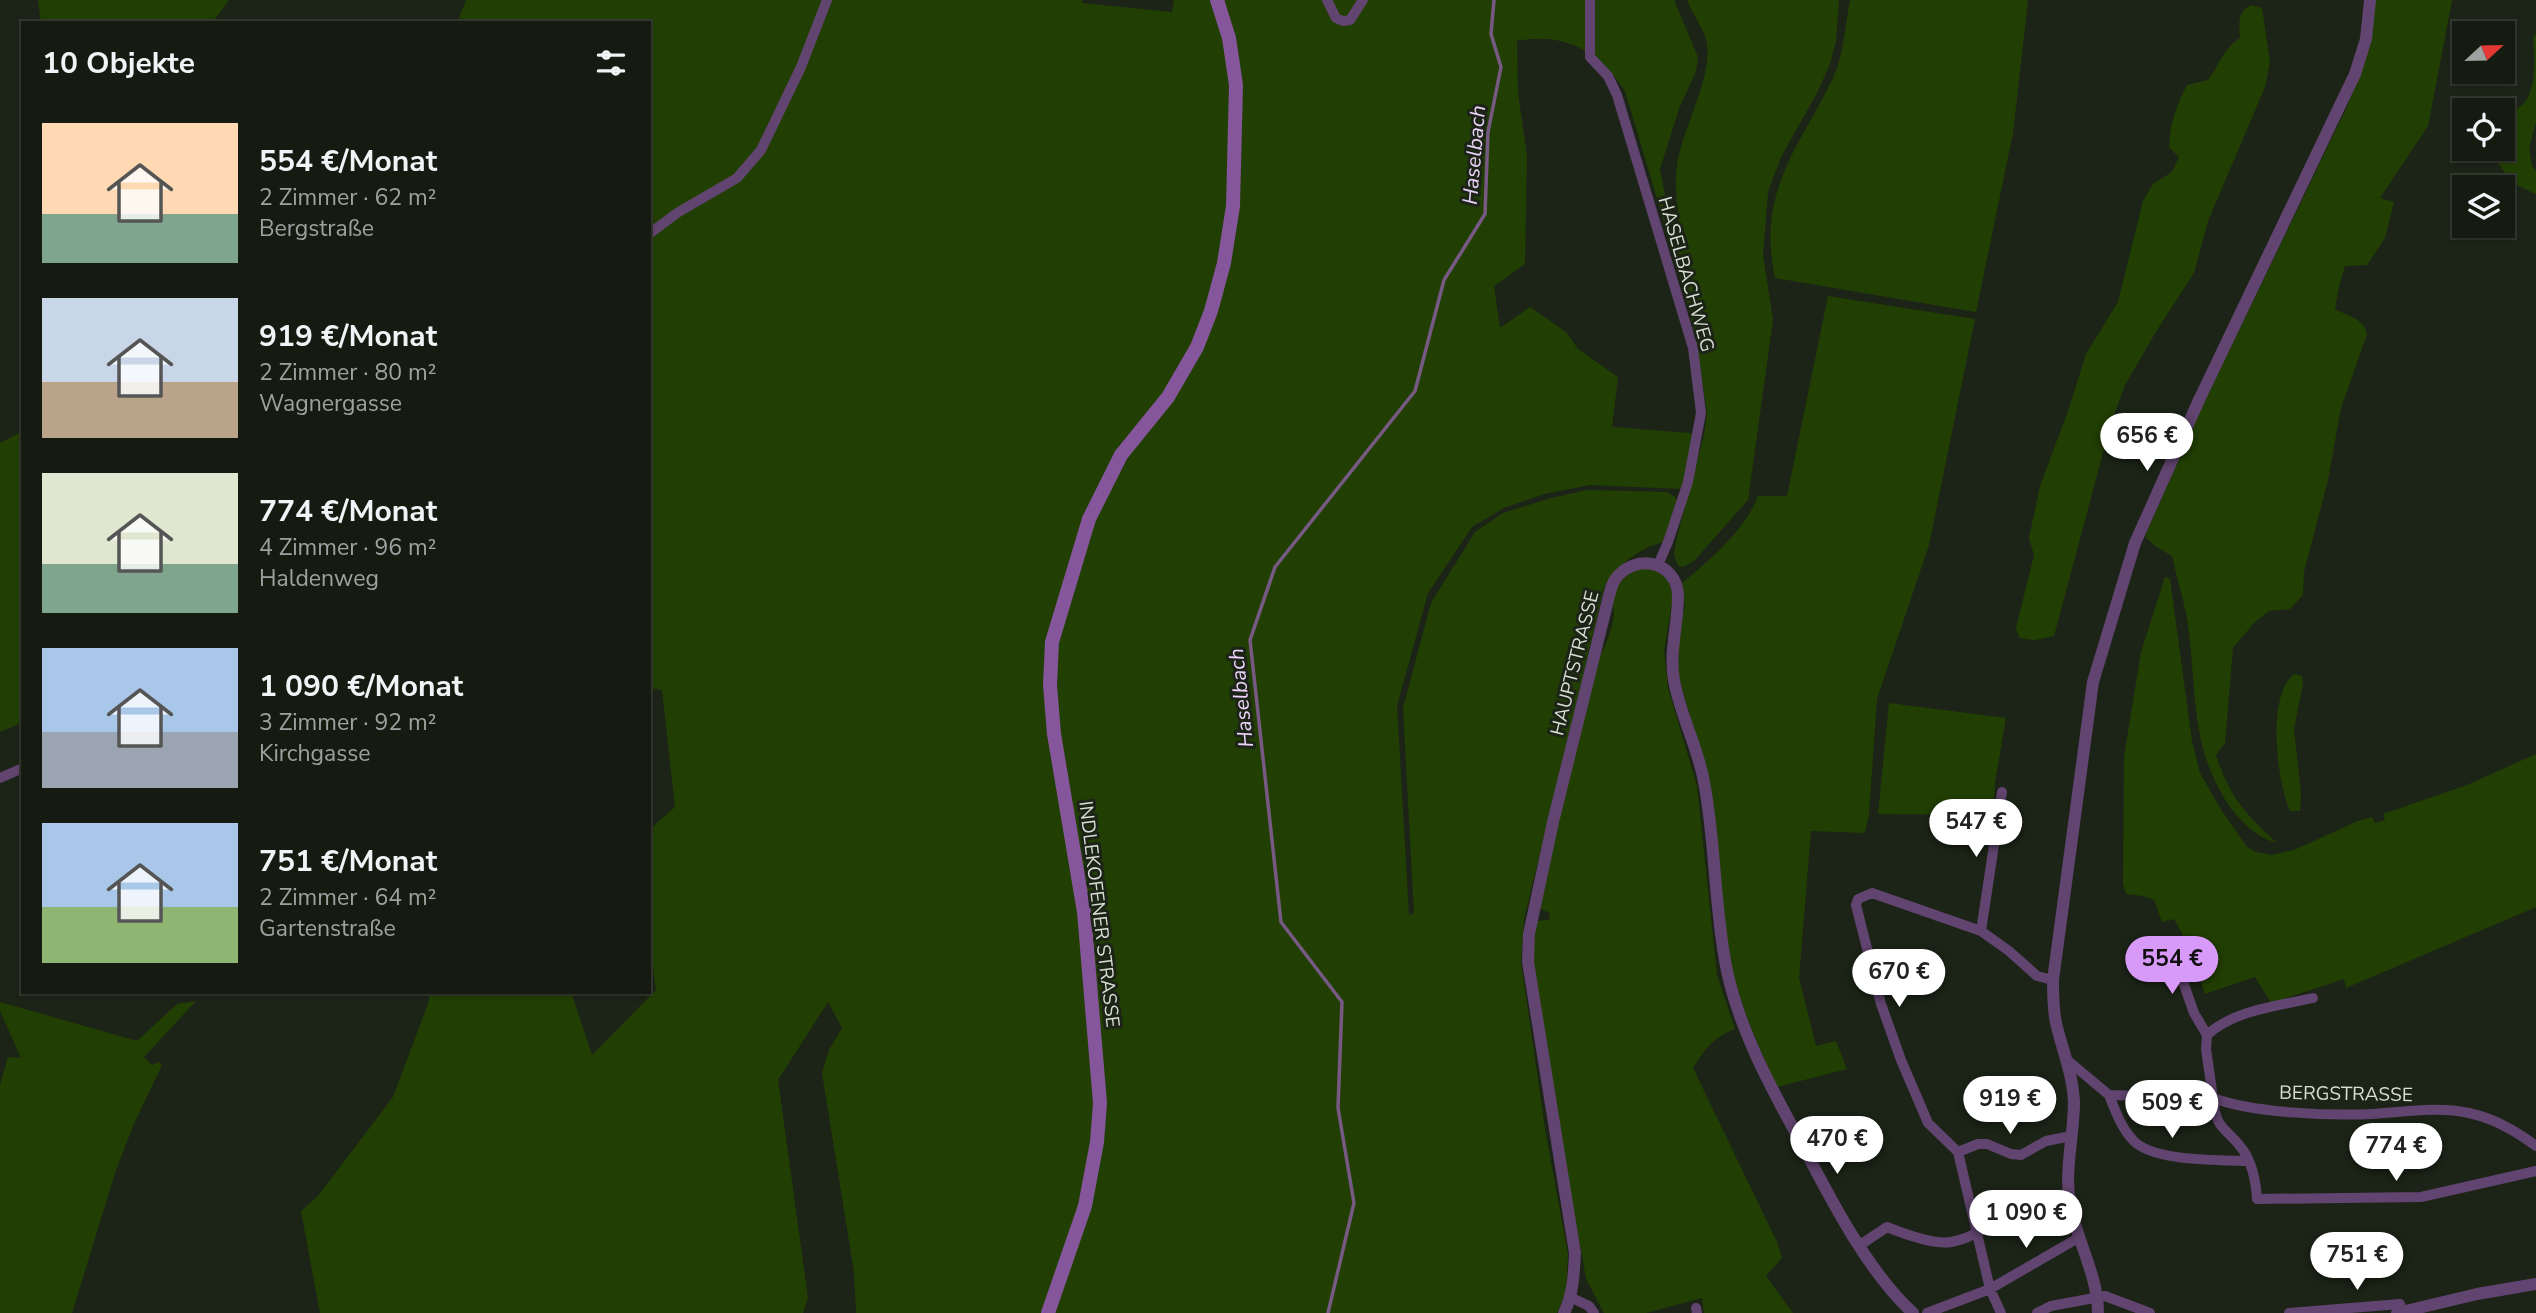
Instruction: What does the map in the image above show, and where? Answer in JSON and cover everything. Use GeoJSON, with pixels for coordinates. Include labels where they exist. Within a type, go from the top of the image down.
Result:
{"type":"FeatureCollection","features":[{"type":"Feature","properties":{"kind":"main road","name":"INDLEKOFENER STRASSE"},"geometry":{"type":"LineString","coordinates":[[1048,1313],[1085,1206],[1097,1142],[1100,1103],[1084,912],[1054,734],[1050,685],[1052,642],[1089,519],[1121,455],[1167,397],[1197,347],[1211,311],[1224,263],[1233,206],[1236,85],[1229,38],[1217,0]]}},
{"type":"Feature","properties":{"kind":"street"},"geometry":{"type":"LineString","coordinates":[[651,232],[677,213],[737,178],[761,150],[787,99],[827,0]]}},
{"type":"Feature","properties":{"kind":"street"},"geometry":{"type":"LineString","coordinates":[[1327,0],[1336,18],[1343,21],[1350,20],[1363,0]]}},
{"type":"Feature","properties":{"kind":"street","name":"HASELBACHWEG"},"geometry":{"type":"LineString","coordinates":[[1590,0],[1590,57],[1608,76],[1617,95],[1693,348],[1701,413],[1688,482],[1658,565]]}},
{"type":"Feature","properties":{"kind":"street"},"geometry":{"type":"LineString","coordinates":[[2098,1313],[2098,1296],[2078,1238],[2070,1201],[2074,1102],[2056,1023],[2053,980],[2093,682],[2135,543],[2199,400],[2355,74],[2366,39],[2370,0]]}},
{"type":"Feature","properties":{"kind":"street","name":"HAUPTSTRASSE"},"geometry":{"type":"LineString","coordinates":[[1564,1313],[1574,1273],[1574,1253],[1528,962],[1529,934],[1553,822],[1614,581],[1626,570],[1646,563],[1658,565]]}},
{"type":"Feature","properties":{"kind":"street"},"geometry":{"type":"LineString","coordinates":[[1658,565],[1669,572],[1677,583],[1678,612],[1672,658],[1674,681],[1704,781],[1725,958],[1736,1004],[1752,1048],[1838,1213],[1885,1282],[1913,1313]]}},
{"type":"Feature","properties":{"kind":"street"},"geometry":{"type":"LineString","coordinates":[[0,778],[21,769]]}},
{"type":"Feature","properties":{"kind":"street"},"geometry":{"type":"LineString","coordinates":[[1981,931],[2002,792]]}},
{"type":"Feature","properties":{"kind":"street"},"geometry":{"type":"LineString","coordinates":[[2001,1313],[1990,1289],[1958,1152],[1928,1124],[1881,1004],[1856,905],[1858,900],[1872,893],[1981,931],[2037,976],[2053,980]]}},
{"type":"Feature","properties":{"kind":"street"},"geometry":{"type":"LineString","coordinates":[[2169,942],[2194,1013],[2207,1035],[2206,1049],[2215,1119],[2244,1151],[2257,1199],[2421,1197],[2536,1171]]}},
{"type":"Feature","properties":{"kind":"street"},"geometry":{"type":"LineString","coordinates":[[2207,1035],[2217,1025],[2237,1016],[2313,998]]}},
{"type":"Feature","properties":{"kind":"street"},"geometry":{"type":"LineString","coordinates":[[2066,1059],[2109,1095],[2131,1139],[2138,1146],[2191,1160],[2248,1161]]}},
{"type":"Feature","properties":{"kind":"street","name":"BERGSTRASSE"},"geometry":{"type":"LineString","coordinates":[[2109,1095],[2213,1098],[2233,1106],[2286,1111],[2365,1114],[2446,1110],[2468,1113],[2497,1123],[2536,1146]]}},
{"type":"Feature","properties":{"kind":"street"},"geometry":{"type":"LineString","coordinates":[[1958,1152],[1979,1144],[1987,1144],[2011,1154],[2021,1155],[2046,1141],[2071,1136]]}},
{"type":"Feature","properties":{"kind":"street"},"geometry":{"type":"LineString","coordinates":[[1860,1245],[1887,1227],[1933,1241],[1950,1242],[1978,1233],[2016,1210],[2043,1202],[2070,1201]]}},
{"type":"Feature","properties":{"kind":"street"},"geometry":{"type":"LineString","coordinates":[[1927,1313],[1990,1289],[2078,1238]]}},
{"type":"Feature","properties":{"kind":"street"},"geometry":{"type":"LineString","coordinates":[[2289,1313],[2400,1304],[2399,1312],[2536,1284]]}},
{"type":"Feature","properties":{"kind":"street"},"geometry":{"type":"LineString","coordinates":[[2037,1313],[2051,1306],[2098,1296],[2105,1296],[2150,1313]]}},
{"type":"Feature","properties":{"kind":"street"},"geometry":{"type":"LineString","coordinates":[[1570,1297],[1589,1306],[1594,1313]]}},
{"type":"Feature","properties":{"kind":"green space"},"geometry":{"type":"Polygon","coordinates":[[[38,0],[229,0],[213,21],[41,21],[38,0]]]}},
{"type":"Feature","properties":{"kind":"green space"},"geometry":{"type":"Polygon","coordinates":[[[466,0],[1082,0],[1082,3],[1172,12],[1174,0],[1674,0],[1698,57],[1696,71],[1679,109],[1660,169],[1672,233],[1680,230],[1676,190],[1680,150],[1702,84],[1708,53],[1706,39],[1687,0],[1839,0],[1836,41],[1830,64],[1781,157],[1768,192],[1763,255],[1773,320],[1748,500],[1694,561],[1683,567],[1678,566],[1674,555],[1676,541],[1707,414],[1697,345],[1681,279],[1625,91],[1604,65],[1579,48],[1550,39],[1517,41],[1518,93],[1527,156],[1525,264],[1494,286],[1500,328],[1530,307],[1566,332],[1578,349],[1618,377],[1612,427],[1690,433],[1694,438],[1682,489],[1590,485],[1544,494],[1504,508],[1472,527],[1428,593],[1397,706],[1409,915],[1414,913],[1403,708],[1431,603],[1475,532],[1503,513],[1587,490],[1667,492],[1675,497],[1679,504],[1663,542],[1629,559],[1615,572],[1604,588],[1524,919],[1521,962],[1546,1135],[1568,1254],[1566,1293],[1557,1313],[856,1313],[854,1272],[822,1073],[829,1050],[842,1028],[828,1002],[778,1080],[808,1298],[803,1313],[320,1313],[301,1211],[318,1196],[393,1097],[429,1001],[429,994],[572,994],[592,1055],[656,990],[651,955],[651,828],[675,807],[662,690],[651,688],[651,21],[458,21],[466,0]]]}},
{"type":"Feature","properties":{"kind":"green space"},"geometry":{"type":"Polygon","coordinates":[[[1850,0],[2028,0],[2013,133],[1976,312],[1775,278],[1771,247],[1776,195],[1784,172],[1837,69],[1850,0]]]}},
{"type":"Feature","properties":{"kind":"green space"},"geometry":{"type":"Polygon","coordinates":[[[2375,0],[2452,0],[2428,126],[2380,198],[2394,202],[2385,238],[2367,265],[2345,266],[2339,286],[2335,309],[2359,321],[2367,334],[2341,408],[2328,480],[2304,572],[2303,595],[2290,609],[2269,611],[2254,623],[2233,648],[2225,743],[2216,755],[2233,794],[2256,823],[2277,843],[2253,831],[2243,822],[2225,799],[2212,774],[2198,725],[2189,632],[2172,556],[2145,536],[2203,405],[2346,109],[2370,46],[2375,0]]]}},
{"type":"Feature","properties":{"kind":"green space"},"geometry":{"type":"Polygon","coordinates":[[[2252,5],[2262,8],[2270,62],[2265,87],[2208,221],[2194,273],[2125,385],[2111,423],[2054,636],[2035,640],[2019,638],[2016,628],[2034,555],[2029,538],[2040,486],[2086,354],[2118,302],[2143,201],[2153,184],[2172,172],[2179,157],[2169,147],[2172,122],[2183,93],[2187,85],[2208,80],[2226,52],[2240,38],[2241,14],[2252,5]]]}},
{"type":"Feature","properties":{"kind":"green space"},"geometry":{"type":"Polygon","coordinates":[[[2536,33],[2536,122],[2529,148],[2532,166],[2536,171],[2536,194],[2515,184],[2515,175],[2507,175],[2495,161],[2515,161],[2515,110],[2524,104],[2532,87],[2533,38],[2536,33]]]}},
{"type":"Feature","properties":{"kind":"green space"},"geometry":{"type":"Polygon","coordinates":[[[1828,296],[1975,319],[1929,545],[1877,699],[1869,814],[1865,833],[1811,831],[1799,978],[1816,1046],[1836,1041],[1847,1069],[1777,1087],[1749,1023],[1729,956],[1696,736],[1678,675],[1679,640],[1685,604],[1682,583],[1736,532],[1758,496],[1787,496],[1828,296]]]}},
{"type":"Feature","properties":{"kind":"green space"},"geometry":{"type":"Polygon","coordinates":[[[21,432],[21,723],[0,732],[0,443],[21,432]]]}},
{"type":"Feature","properties":{"kind":"green space"},"geometry":{"type":"Polygon","coordinates":[[[1638,568],[1659,571],[1669,582],[1673,597],[1664,651],[1668,688],[1697,786],[1717,975],[1735,1029],[1710,1045],[1693,1068],[1777,1242],[1782,1258],[1766,1276],[1793,1313],[1704,1313],[1702,1298],[1646,1313],[1604,1313],[1586,1279],[1563,1167],[1532,958],[1537,921],[1549,920],[1550,913],[1538,908],[1598,660],[1612,624],[1613,596],[1620,582],[1638,568]]]}},
{"type":"Feature","properties":{"kind":"green space"},"geometry":{"type":"Polygon","coordinates":[[[2165,577],[2170,579],[2192,741],[2200,773],[2247,847],[2271,855],[2294,850],[2358,821],[2372,817],[2375,823],[2385,820],[2383,814],[2467,785],[2536,754],[2536,907],[2346,988],[2344,979],[2271,1003],[2255,977],[2205,994],[2188,944],[2174,919],[2162,922],[2154,900],[2126,894],[2123,884],[2124,757],[2141,652],[2165,577]]]}},
{"type":"Feature","properties":{"kind":"green space"},"geometry":{"type":"Polygon","coordinates":[[[2294,674],[2302,676],[2303,683],[2294,729],[2301,793],[2300,811],[2290,811],[2285,798],[2277,740],[2280,701],[2285,685],[2294,674]]]}},
{"type":"Feature","properties":{"kind":"green space"},"geometry":{"type":"Polygon","coordinates":[[[1889,703],[2006,718],[1994,802],[1963,800],[1961,815],[1878,814],[1889,703]]]}},
{"type":"Feature","properties":{"kind":"green space"},"geometry":{"type":"Polygon","coordinates":[[[196,1001],[144,1057],[152,1065],[158,1062],[162,1065],[133,1126],[115,1173],[72,1313],[0,1313],[0,1085],[8,1057],[21,1058],[0,1011],[0,1002],[137,1041],[177,1004],[196,1001]]]}},
{"type":"Feature","properties":{"kind":"waterway","name":"Haselbach"},"geometry":{"type":"LineString","coordinates":[[1328,1313],[1354,1203],[1338,1108],[1342,1002],[1281,922],[1250,640],[1275,567],[1415,391],[1444,280],[1485,214],[1488,132],[1501,67],[1491,34],[1494,0]]}}]}
